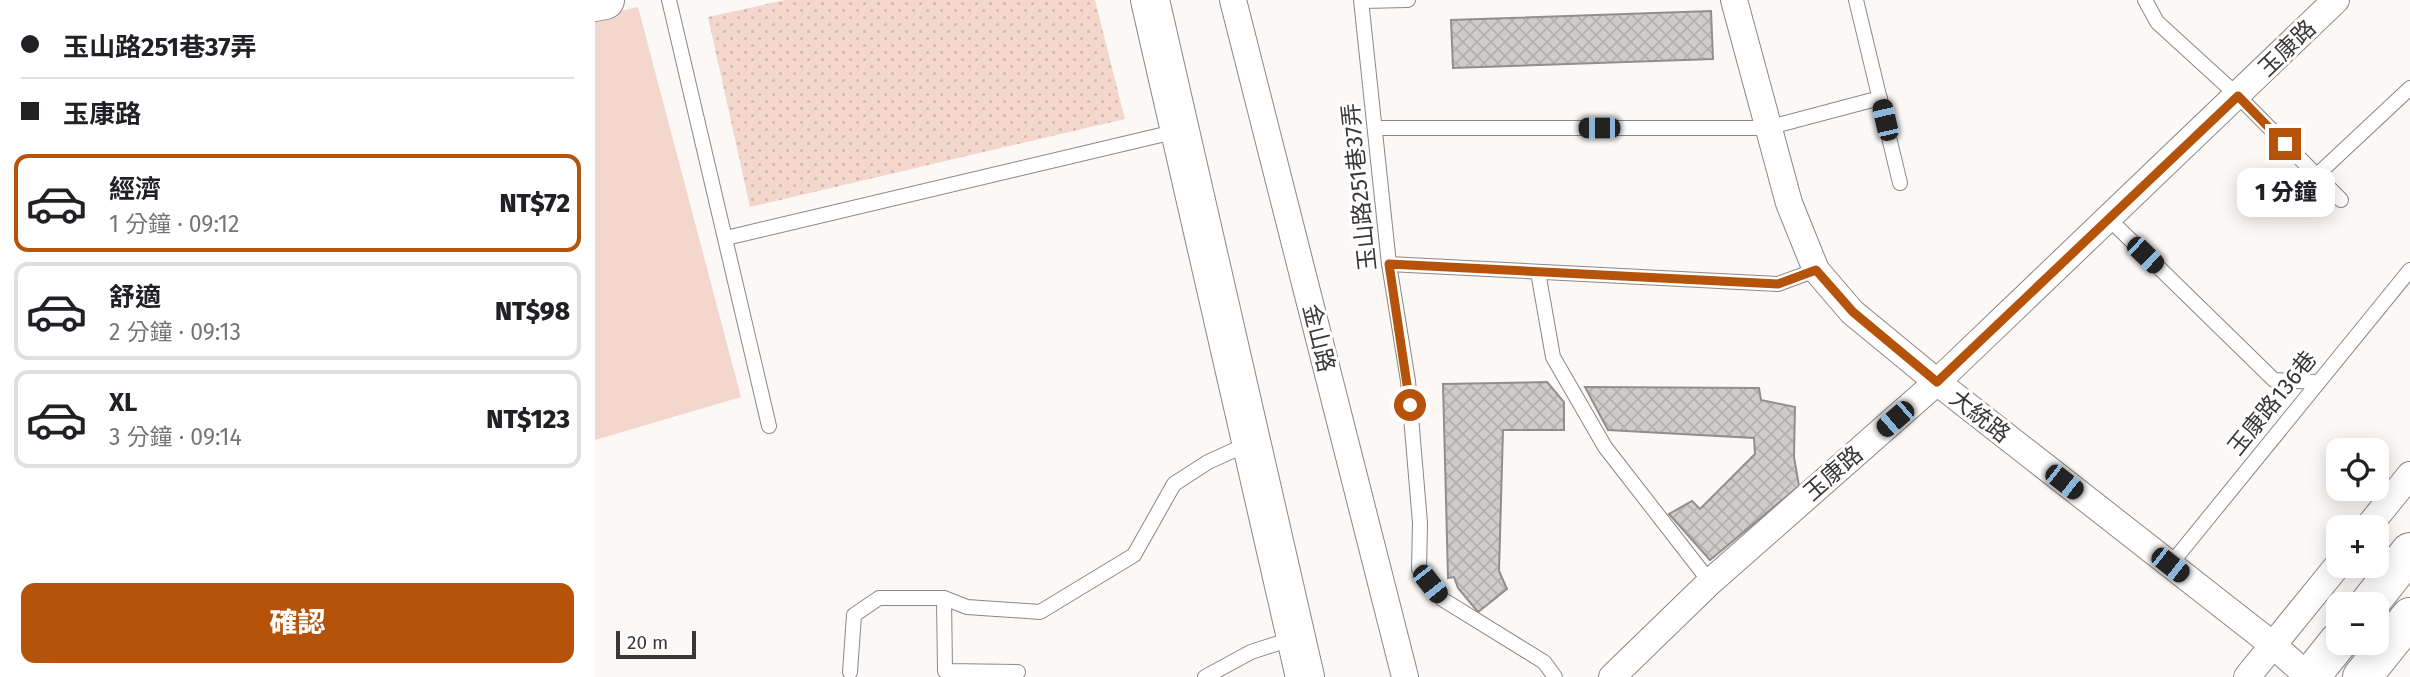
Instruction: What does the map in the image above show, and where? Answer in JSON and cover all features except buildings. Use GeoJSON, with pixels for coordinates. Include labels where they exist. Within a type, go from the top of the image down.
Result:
{"type":"FeatureCollection","features":[{"type":"Feature","properties":{"kind":"street"},"geometry":{"type":"LineString","coordinates":[[595,2],[605,0]]}},
{"type":"Feature","properties":{"kind":"street"},"geometry":{"type":"LineString","coordinates":[[1150,0],[1304,676]]}},
{"type":"Feature","properties":{"kind":"street","name":"金山路"},"geometry":{"type":"LineString","coordinates":[[1233,0],[1405,677]]}},
{"type":"Feature","properties":{"kind":"street","name":"大統路"},"geometry":{"type":"LineString","coordinates":[[1734,0],[1789,203],[1816,270],[1853,312],[1937,382],[2273,645],[2309,677]]}},
{"type":"Feature","properties":{"kind":"street","name":"玉康路"},"geometry":{"type":"LineString","coordinates":[[1612,677],[1710,582],[1937,382],[2336,0]]}},
{"type":"Feature","properties":{"kind":"street"},"geometry":{"type":"LineString","coordinates":[[2378,515],[2410,475]]}},
{"type":"Feature","properties":{"kind":"street"},"geometry":{"type":"LineString","coordinates":[[2378,592],[2410,552]]}},
{"type":"Feature","properties":{"kind":"street"},"geometry":{"type":"LineString","coordinates":[[2247,677],[2327,578]]}},
{"type":"Feature","properties":{"kind":"street"},"geometry":{"type":"LineString","coordinates":[[2362,677],[2410,617]]}},
{"type":"Feature","properties":{"kind":"street"},"geometry":{"type":"LineString","coordinates":[[2309,677],[2327,655]]}},
{"type":"Feature","properties":{"kind":"lane"},"geometry":{"type":"LineString","coordinates":[[669,0],[769,426]]}},
{"type":"Feature","properties":{"kind":"lane"},"geometry":{"type":"LineString","coordinates":[[1361,1],[1408,0]]}},
{"type":"Feature","properties":{"kind":"lane"},"geometry":{"type":"LineString","coordinates":[[1856,0],[1900,183]]}},
{"type":"Feature","properties":{"kind":"lane"},"geometry":{"type":"LineString","coordinates":[[2145,0],[2157,22],[2238,96],[2341,200]]}},
{"type":"Feature","properties":{"kind":"lane","name":"玉山路251巷37弄"},"geometry":{"type":"LineString","coordinates":[[1361,1],[1389,264],[1408,381],[1419,523],[1419,569],[1442,599],[1544,662],[1555,677]]}},
{"type":"Feature","properties":{"kind":"lane"},"geometry":{"type":"LineString","coordinates":[[2317,175],[2410,88]]}},
{"type":"Feature","properties":{"kind":"lane"},"geometry":{"type":"LineString","coordinates":[[1375,128],[1767,128],[1880,98]]}},
{"type":"Feature","properties":{"kind":"lane"},"geometry":{"type":"LineString","coordinates":[[726,238],[1179,131]]}},
{"type":"Feature","properties":{"kind":"lane"},"geometry":{"type":"LineString","coordinates":[[2109,219],[2274,380],[2317,382]]}},
{"type":"Feature","properties":{"kind":"lane"},"geometry":{"type":"LineString","coordinates":[[1389,264],[1778,284],[1816,270]]}},
{"type":"Feature","properties":{"kind":"lane","name":"玉康路136巷"},"geometry":{"type":"LineString","coordinates":[[2170,565],[2410,270]]}},
{"type":"Feature","properties":{"kind":"lane"},"geometry":{"type":"LineString","coordinates":[[1538,272],[1553,356],[1605,447],[1710,582]]}},
{"type":"Feature","properties":{"kind":"lane"},"geometry":{"type":"LineString","coordinates":[[850,672],[854,615],[879,598],[944,598],[967,607],[1040,612],[1134,555],[1174,484],[1207,462],[1251,442]]}},
{"type":"Feature","properties":{"kind":"lane"},"geometry":{"type":"LineString","coordinates":[[944,598],[945,671],[1018,672]]}},
{"type":"Feature","properties":{"kind":"lane"},"geometry":{"type":"LineString","coordinates":[[1205,677],[1251,652],[1296,637]]}},
{"type":"Feature","properties":{"kind":"shaded area"},"geometry":{"type":"Polygon","coordinates":[[[785,0],[1095,0],[1125,119],[750,207],[708,17],[785,0]]]}},
{"type":"Feature","properties":{"kind":"shaded area"},"geometry":{"type":"Polygon","coordinates":[[[638,7],[741,397],[595,440],[595,17],[638,7]]]}},
{"type":"Feature","properties":{"kind":"route"},"geometry":{"type":"LineString","coordinates":[[1410,405],[1389,264],[1778,284],[1816,270],[1853,312],[1937,382],[2238,96],[2285,144]]}}]}
